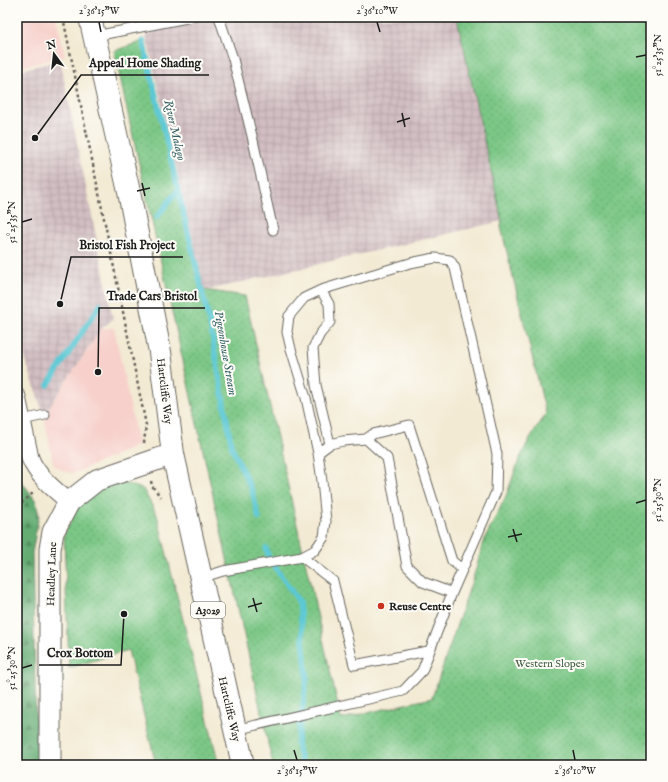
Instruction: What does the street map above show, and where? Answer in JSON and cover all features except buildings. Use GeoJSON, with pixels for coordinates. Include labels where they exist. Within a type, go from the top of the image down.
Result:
{"type":"FeatureCollection","features":[{"type":"Feature","properties":{"kind":"highway","name":"Hartcliffe Way"},"geometry":{"type":"LineString","coordinates":[[93,26],[129,192],[160,352],[173,454],[243,765]]}},
{"type":"Feature","properties":{"kind":"street"},"geometry":{"type":"LineString","coordinates":[[17,397],[20,418],[30,458],[34,466],[54,490],[69,502]]}},
{"type":"Feature","properties":{"kind":"street","name":"Headley Lane"},"geometry":{"type":"LineString","coordinates":[[50,765],[50,549],[53,532],[69,502],[97,480],[173,454]]}},
{"type":"Feature","properties":{"kind":"lane"},"geometry":{"type":"LineString","coordinates":[[93,26],[192,17]]}},
{"type":"Feature","properties":{"kind":"lane"},"geometry":{"type":"LineString","coordinates":[[219,17],[233,59],[273,230]]}},
{"type":"Feature","properties":{"kind":"lane"},"geometry":{"type":"LineString","coordinates":[[200,578],[224,571],[288,559],[302,558],[315,550],[324,537],[326,521],[318,453],[306,398],[286,332],[289,316],[304,298],[321,290],[410,263],[435,258],[450,260],[455,268],[497,454],[496,492],[428,651],[422,671],[403,691],[235,730]]}},
{"type":"Feature","properties":{"kind":"lane"},"geometry":{"type":"LineString","coordinates":[[321,290],[329,304],[330,322],[320,334],[313,348],[316,385],[330,444]]}},
{"type":"Feature","properties":{"kind":"lane"},"geometry":{"type":"LineString","coordinates":[[20,418],[45,415]]}},
{"type":"Feature","properties":{"kind":"lane"},"geometry":{"type":"LineString","coordinates":[[318,453],[330,444],[366,439],[373,434],[409,424],[452,561],[462,569]]}},
{"type":"Feature","properties":{"kind":"lane"},"geometry":{"type":"LineString","coordinates":[[366,439],[387,458],[407,566],[423,582],[452,593]]}},
{"type":"Feature","properties":{"kind":"lane"},"geometry":{"type":"LineString","coordinates":[[302,558],[333,581],[354,665],[428,651]]}},
{"type":"Feature","properties":{"kind":"path"},"geometry":{"type":"LineString","coordinates":[[63,17],[146,425],[144,449],[152,486],[161,498]]}},
{"type":"Feature","properties":{"kind":"path"},"geometry":{"type":"LineString","coordinates":[[263,765],[278,762]]}},
{"type":"Feature","properties":{"kind":"shaded area"},"geometry":{"type":"Polygon","coordinates":[[[17,17],[56,17],[65,56],[17,68],[17,17]]]}},
{"type":"Feature","properties":{"kind":"shaded area"},"geometry":{"type":"Polygon","coordinates":[[[142,17],[457,17],[502,221],[204,291],[142,17]]]}},
{"type":"Feature","properties":{"kind":"shaded area"},"geometry":{"type":"Polygon","coordinates":[[[60,60],[113,319],[101,329],[44,415],[17,335],[17,71],[60,60]]]}},
{"type":"Feature","properties":{"kind":"shaded area"},"geometry":{"type":"Polygon","coordinates":[[[114,327],[138,444],[130,449],[79,471],[73,473],[66,472],[55,466],[53,463],[44,415],[101,329],[114,327]]]}},
{"type":"Feature","properties":{"kind":"green space","name":"Western Slopes"},"geometry":{"type":"Polygon","coordinates":[[[457,17],[651,17],[651,765],[273,765],[114,51],[143,41],[204,290],[245,296],[341,719],[432,698],[477,566],[482,545],[506,496],[519,460],[530,438],[546,414],[501,227],[502,221],[457,17]]]}},
{"type":"Feature","properties":{"kind":"green space"},"geometry":{"type":"Polygon","coordinates":[[[17,459],[20,479],[36,501],[39,515],[32,553],[37,765],[17,765],[17,459]]]}},
{"type":"Feature","properties":{"kind":"green space"},"geometry":{"type":"Polygon","coordinates":[[[118,481],[143,489],[157,515],[219,765],[156,765],[128,650],[69,668],[64,535],[77,509],[97,487],[118,481]]]}},
{"type":"Feature","properties":{"kind":"waterway","name":"River Malago"},"geometry":{"type":"LineString","coordinates":[[143,41],[178,190],[157,217]]}},
{"type":"Feature","properties":{"kind":"waterway","name":"Pigeonhouse Stream"},"geometry":{"type":"LineString","coordinates":[[178,190],[210,324],[232,448],[252,491],[259,518]]}},
{"type":"Feature","properties":{"kind":"waterway","name":"River Malago"},"geometry":{"type":"LineString","coordinates":[[48,385],[100,305]]}},
{"type":"Feature","properties":{"kind":"waterway","name":"Pigeonhouse Stream"},"geometry":{"type":"LineString","coordinates":[[266,548],[269,558],[299,602],[307,678],[297,744],[302,765]]}},
{"type":"Feature","properties":{"kind":"place","name":"Appeal Home Shading"},"geometry":{"type":"Point","coordinates":[35,138]}},
{"type":"Feature","properties":{"kind":"place","name":"Bristol Fish Project"},"geometry":{"type":"Point","coordinates":[60,304]}},
{"type":"Feature","properties":{"kind":"place","name":"Trade Cars Bristol"},"geometry":{"type":"Point","coordinates":[98,372]}},
{"type":"Feature","properties":{"kind":"place","name":"Reuse Centre"},"geometry":{"type":"Point","coordinates":[381,606]}},
{"type":"Feature","properties":{"kind":"place","name":"Crox Bottom"},"geometry":{"type":"Point","coordinates":[124,614]}}]}
